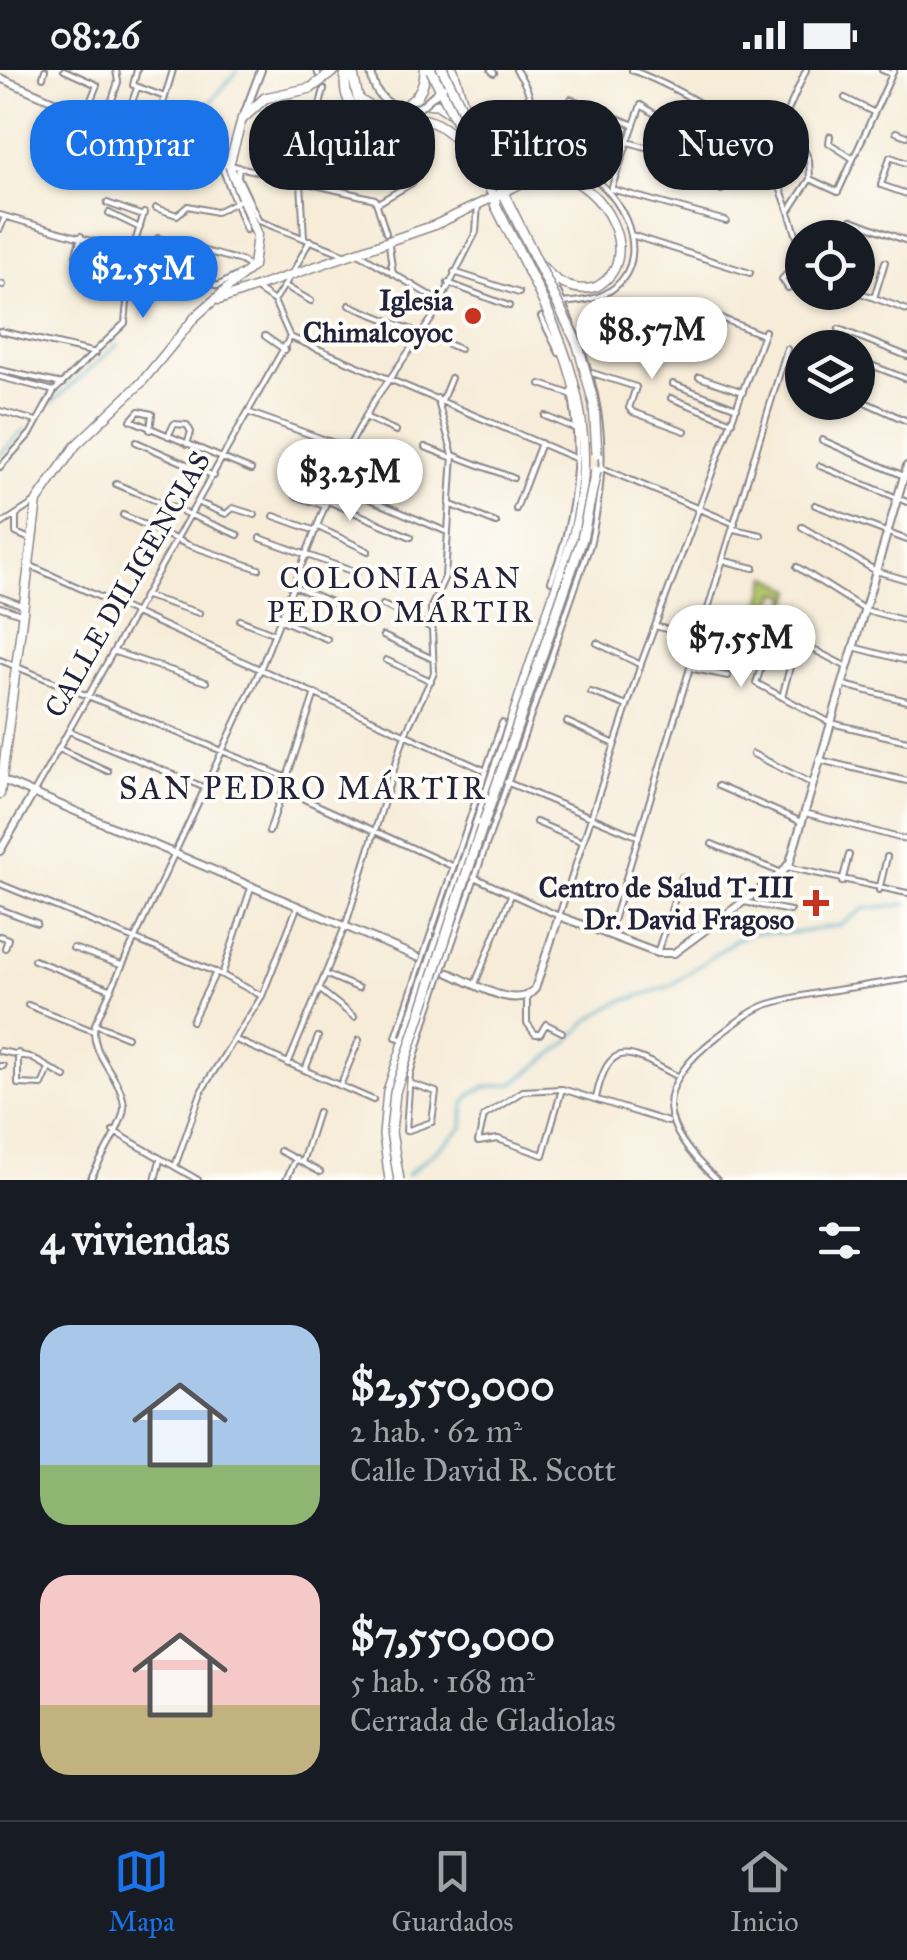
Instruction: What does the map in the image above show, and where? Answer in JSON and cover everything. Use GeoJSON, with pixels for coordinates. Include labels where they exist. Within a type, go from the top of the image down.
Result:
{"type":"FeatureCollection","features":[{"type":"Feature","properties":{"kind":"highway"},"geometry":{"type":"LineString","coordinates":[[242,119],[265,98],[311,88],[335,70]]}},
{"type":"Feature","properties":{"kind":"highway"},"geometry":{"type":"LineString","coordinates":[[349,70],[354,92],[361,100]]}},
{"type":"Feature","properties":{"kind":"highway"},"geometry":{"type":"LineString","coordinates":[[349,70],[349,99],[363,113],[382,120],[431,121],[455,140]]}},
{"type":"Feature","properties":{"kind":"highway"},"geometry":{"type":"LineString","coordinates":[[411,100],[420,91],[429,70]]}},
{"type":"Feature","properties":{"kind":"highway"},"geometry":{"type":"LineString","coordinates":[[396,1180],[388,1131],[392,1092],[570,556],[585,502],[590,460],[584,388],[564,328],[429,70]]}},
{"type":"Feature","properties":{"kind":"highway"},"geometry":{"type":"LineString","coordinates":[[396,1180],[391,1132],[394,1092],[582,539],[597,454],[594,404],[578,345],[443,70]]}},
{"type":"Feature","properties":{"kind":"highway"},"geometry":{"type":"LineString","coordinates":[[454,70],[462,100]]}},
{"type":"Feature","properties":{"kind":"highway"},"geometry":{"type":"LineString","coordinates":[[435,104],[450,112]]}},
{"type":"Feature","properties":{"kind":"highway"},"geometry":{"type":"LineString","coordinates":[[396,1180],[385,1105],[515,702],[573,538],[586,453],[574,373],[560,336],[488,190]]}},
{"type":"Feature","properties":{"kind":"highway"},"geometry":{"type":"LineString","coordinates":[[391,1162],[393,1117],[403,1069],[568,590],[590,507],[594,432],[578,357],[499,190]]}},
{"type":"Feature","properties":{"kind":"highway"},"geometry":{"type":"LineString","coordinates":[[502,723],[515,702]]}},
{"type":"Feature","properties":{"kind":"main road"},"geometry":{"type":"LineString","coordinates":[[242,119],[230,165],[238,202],[257,235],[251,268],[253,285]]}},
{"type":"Feature","properties":{"kind":"main road"},"geometry":{"type":"LineString","coordinates":[[210,304],[253,285],[435,225],[538,177],[570,179],[598,199],[614,226],[617,255],[604,282],[577,289],[551,276],[522,238]]}},
{"type":"Feature","properties":{"kind":"main road"},"geometry":{"type":"LineString","coordinates":[[0,794],[26,564],[37,501],[66,456],[210,304],[251,268]]}},
{"type":"Feature","properties":{"kind":"street"},"geometry":{"type":"LineString","coordinates":[[43,77],[45,70]]}},
{"type":"Feature","properties":{"kind":"street"},"geometry":{"type":"LineString","coordinates":[[64,70],[97,85],[91,100]]}},
{"type":"Feature","properties":{"kind":"street"},"geometry":{"type":"LineString","coordinates":[[82,77],[86,70]]}},
{"type":"Feature","properties":{"kind":"street"},"geometry":{"type":"LineString","coordinates":[[110,100],[118,82],[116,70]]}},
{"type":"Feature","properties":{"kind":"street"},"geometry":{"type":"LineString","coordinates":[[137,70],[133,81],[137,88],[166,97]]}},
{"type":"Feature","properties":{"kind":"street"},"geometry":{"type":"LineString","coordinates":[[165,100],[173,70]]}},
{"type":"Feature","properties":{"kind":"street"},"geometry":{"type":"LineString","coordinates":[[242,119],[261,70]]}},
{"type":"Feature","properties":{"kind":"street"},"geometry":{"type":"LineString","coordinates":[[371,70],[374,87],[384,100],[411,109],[437,96],[443,70]]}},
{"type":"Feature","properties":{"kind":"street"},"geometry":{"type":"LineString","coordinates":[[429,70],[455,122]]}},
{"type":"Feature","properties":{"kind":"street"},"geometry":{"type":"LineString","coordinates":[[443,70],[456,100]]}},
{"type":"Feature","properties":{"kind":"street"},"geometry":{"type":"LineString","coordinates":[[516,70],[529,100]]}},
{"type":"Feature","properties":{"kind":"street"},"geometry":{"type":"LineString","coordinates":[[632,70],[684,100]]}},
{"type":"Feature","properties":{"kind":"street"},"geometry":{"type":"LineString","coordinates":[[789,212],[810,178],[809,160],[787,113],[806,70]]}},
{"type":"Feature","properties":{"kind":"street"},"geometry":{"type":"LineString","coordinates":[[810,178],[838,192],[893,72],[882,70]]}},
{"type":"Feature","properties":{"kind":"street"},"geometry":{"type":"LineString","coordinates":[[0,78],[52,100]]}},
{"type":"Feature","properties":{"kind":"street"},"geometry":{"type":"LineString","coordinates":[[133,100],[137,88]]}},
{"type":"Feature","properties":{"kind":"street"},"geometry":{"type":"LineString","coordinates":[[322,100],[324,90]]}},
{"type":"Feature","properties":{"kind":"street"},"geometry":{"type":"LineString","coordinates":[[845,98],[874,112]]}},
{"type":"Feature","properties":{"kind":"street"},"geometry":{"type":"LineString","coordinates":[[571,99],[634,125]]}},
{"type":"Feature","properties":{"kind":"street"},"geometry":{"type":"LineString","coordinates":[[623,156],[643,107]]}},
{"type":"Feature","properties":{"kind":"street"},"geometry":{"type":"LineString","coordinates":[[896,132],[907,136]]}},
{"type":"Feature","properties":{"kind":"street"},"geometry":{"type":"LineString","coordinates":[[830,136],[829,143],[852,158]]}},
{"type":"Feature","properties":{"kind":"street"},"geometry":{"type":"LineString","coordinates":[[628,142],[643,146]]}},
{"type":"Feature","properties":{"kind":"street"},"geometry":{"type":"LineString","coordinates":[[907,162],[890,157],[881,185],[907,194]]}},
{"type":"Feature","properties":{"kind":"street"},"geometry":{"type":"LineString","coordinates":[[230,165],[249,169]]}},
{"type":"Feature","properties":{"kind":"street"},"geometry":{"type":"LineString","coordinates":[[230,165],[260,220],[352,253],[439,301]]}},
{"type":"Feature","properties":{"kind":"street"},"geometry":{"type":"LineString","coordinates":[[274,300],[293,272],[307,239],[303,190]]}},
{"type":"Feature","properties":{"kind":"street"},"geometry":{"type":"LineString","coordinates":[[333,190],[376,201],[398,190]]}},
{"type":"Feature","properties":{"kind":"street"},"geometry":{"type":"LineString","coordinates":[[611,190],[726,221]]}},
{"type":"Feature","properties":{"kind":"street"},"geometry":{"type":"LineString","coordinates":[[563,303],[591,300],[616,286],[630,262],[629,234],[611,190]]}},
{"type":"Feature","properties":{"kind":"street"},"geometry":{"type":"LineString","coordinates":[[780,190],[792,220]]}},
{"type":"Feature","properties":{"kind":"street"},"geometry":{"type":"LineString","coordinates":[[376,201],[386,233]]}},
{"type":"Feature","properties":{"kind":"street"},"geometry":{"type":"LineString","coordinates":[[0,466],[31,433],[54,391],[126,323],[132,252],[144,214],[107,202]]}},
{"type":"Feature","properties":{"kind":"street"},"geometry":{"type":"LineString","coordinates":[[156,208],[178,214],[188,206],[216,212],[238,202],[246,230]]}},
{"type":"Feature","properties":{"kind":"street"},"geometry":{"type":"LineString","coordinates":[[90,1180],[114,1131],[123,1102],[93,1032],[95,1024],[260,670],[348,448],[364,417],[425,332],[476,232],[479,204]]}},
{"type":"Feature","properties":{"kind":"street"},"geometry":{"type":"LineString","coordinates":[[108,213],[140,228]]}},
{"type":"Feature","properties":{"kind":"street"},"geometry":{"type":"LineString","coordinates":[[0,230],[2,216],[30,227],[47,226],[132,252],[217,286],[251,268],[241,261],[158,238]]}},
{"type":"Feature","properties":{"kind":"street"},"geometry":{"type":"LineString","coordinates":[[875,228],[907,240]]}},
{"type":"Feature","properties":{"kind":"street"},"geometry":{"type":"LineString","coordinates":[[629,234],[750,272]]}},
{"type":"Feature","properties":{"kind":"street"},"geometry":{"type":"LineString","coordinates":[[76,255],[81,236]]}},
{"type":"Feature","properties":{"kind":"street"},"geometry":{"type":"LineString","coordinates":[[92,269],[100,242]]}},
{"type":"Feature","properties":{"kind":"street"},"geometry":{"type":"LineString","coordinates":[[389,245],[394,274]]}},
{"type":"Feature","properties":{"kind":"street"},"geometry":{"type":"LineString","coordinates":[[875,295],[885,262]]}},
{"type":"Feature","properties":{"kind":"street"},"geometry":{"type":"LineString","coordinates":[[454,272],[519,293]]}},
{"type":"Feature","properties":{"kind":"street"},"geometry":{"type":"LineString","coordinates":[[412,1084],[436,1092],[432,1122],[406,1131],[410,1074],[568,590],[590,545],[602,468],[592,374],[551,276]]}},
{"type":"Feature","properties":{"kind":"street"},"geometry":{"type":"LineString","coordinates":[[448,284],[509,306]]}},
{"type":"Feature","properties":{"kind":"street"},"geometry":{"type":"LineString","coordinates":[[253,285],[274,300],[290,337],[576,459]]}},
{"type":"Feature","properties":{"kind":"street"},"geometry":{"type":"LineString","coordinates":[[284,286],[311,301]]}},
{"type":"Feature","properties":{"kind":"street"},"geometry":{"type":"LineString","coordinates":[[875,298],[907,310]]}},
{"type":"Feature","properties":{"kind":"street"},"geometry":{"type":"LineString","coordinates":[[350,305],[460,349]]}},
{"type":"Feature","properties":{"kind":"street"},"geometry":{"type":"LineString","coordinates":[[562,1032],[546,1024],[540,1034],[535,1034],[527,1022],[527,998],[535,989],[640,665],[764,333],[720,321],[693,308]]}},
{"type":"Feature","properties":{"kind":"street"},"geometry":{"type":"LineString","coordinates":[[541,317],[564,364],[576,429],[569,520],[550,581]]}},
{"type":"Feature","properties":{"kind":"street"},"geometry":{"type":"LineString","coordinates":[[839,329],[907,356]]}},
{"type":"Feature","properties":{"kind":"street"},"geometry":{"type":"LineString","coordinates":[[0,331],[96,354]]}},
{"type":"Feature","properties":{"kind":"street"},"geometry":{"type":"LineString","coordinates":[[265,336],[284,350]]}},
{"type":"Feature","properties":{"kind":"street","name":"CALLE DILIGENCIAS"},"geometry":{"type":"LineString","coordinates":[[0,852],[200,503],[290,337]]}},
{"type":"Feature","properties":{"kind":"street"},"geometry":{"type":"LineString","coordinates":[[608,934],[785,357]]}},
{"type":"Feature","properties":{"kind":"street"},"geometry":{"type":"LineString","coordinates":[[875,367],[907,379]]}},
{"type":"Feature","properties":{"kind":"street"},"geometry":{"type":"LineString","coordinates":[[0,374],[62,384]]}},
{"type":"Feature","properties":{"kind":"street"},"geometry":{"type":"LineString","coordinates":[[592,374],[636,388],[629,408],[633,412],[685,431]]}},
{"type":"Feature","properties":{"kind":"street"},"geometry":{"type":"LineString","coordinates":[[10,376],[54,391]]}},
{"type":"Feature","properties":{"kind":"street"},"geometry":{"type":"LineString","coordinates":[[30,385],[32,378]]}},
{"type":"Feature","properties":{"kind":"street"},"geometry":{"type":"LineString","coordinates":[[288,1064],[346,924],[405,734],[430,681],[434,660],[431,607],[444,577],[453,456],[440,400],[452,378]]}},
{"type":"Feature","properties":{"kind":"street"},"geometry":{"type":"LineString","coordinates":[[699,378],[743,392]]}},
{"type":"Feature","properties":{"kind":"street"},"geometry":{"type":"LineString","coordinates":[[542,384],[572,395]]}},
{"type":"Feature","properties":{"kind":"street"},"geometry":{"type":"LineString","coordinates":[[673,384],[737,408]]}},
{"type":"Feature","properties":{"kind":"street"},"geometry":{"type":"LineString","coordinates":[[671,398],[732,422]]}},
{"type":"Feature","properties":{"kind":"street"},"geometry":{"type":"LineString","coordinates":[[875,407],[907,422]]}},
{"type":"Feature","properties":{"kind":"street"},"geometry":{"type":"LineString","coordinates":[[150,430],[152,414],[139,410],[131,420],[150,430],[252,470]]}},
{"type":"Feature","properties":{"kind":"street"},"geometry":{"type":"LineString","coordinates":[[0,411],[36,421]]}},
{"type":"Feature","properties":{"kind":"street"},"geometry":{"type":"LineString","coordinates":[[250,413],[348,448]]}},
{"type":"Feature","properties":{"kind":"street"},"geometry":{"type":"LineString","coordinates":[[545,416],[576,429]]}},
{"type":"Feature","properties":{"kind":"street"},"geometry":{"type":"LineString","coordinates":[[364,417],[396,431]]}},
{"type":"Feature","properties":{"kind":"street"},"geometry":{"type":"LineString","coordinates":[[168,436],[174,424],[187,425],[192,432],[187,444]]}},
{"type":"Feature","properties":{"kind":"street"},"geometry":{"type":"LineString","coordinates":[[822,440],[904,476]]}},
{"type":"Feature","properties":{"kind":"street"},"geometry":{"type":"LineString","coordinates":[[136,442],[214,477]]}},
{"type":"Feature","properties":{"kind":"street"},"geometry":{"type":"LineString","coordinates":[[516,508],[541,444]]}},
{"type":"Feature","properties":{"kind":"street"},"geometry":{"type":"LineString","coordinates":[[425,447],[513,478]]}},
{"type":"Feature","properties":{"kind":"street"},"geometry":{"type":"LineString","coordinates":[[820,466],[907,502]]}},
{"type":"Feature","properties":{"kind":"street"},"geometry":{"type":"LineString","coordinates":[[474,877],[559,916],[657,952],[680,951],[784,870],[805,813],[907,466]]}},
{"type":"Feature","properties":{"kind":"street"},"geometry":{"type":"LineString","coordinates":[[602,468],[762,535]]}},
{"type":"Feature","properties":{"kind":"street"},"geometry":{"type":"LineString","coordinates":[[116,484],[238,535]]}},
{"type":"Feature","properties":{"kind":"street"},"geometry":{"type":"LineString","coordinates":[[334,484],[447,532]]}},
{"type":"Feature","properties":{"kind":"street"},"geometry":{"type":"LineString","coordinates":[[296,496],[327,503],[411,538]]}},
{"type":"Feature","properties":{"kind":"street"},"geometry":{"type":"LineString","coordinates":[[0,525],[37,501]]}},
{"type":"Feature","properties":{"kind":"street"},"geometry":{"type":"LineString","coordinates":[[200,503],[226,514],[233,508],[256,515]]}},
{"type":"Feature","properties":{"kind":"street"},"geometry":{"type":"LineString","coordinates":[[450,504],[496,523]]}},
{"type":"Feature","properties":{"kind":"street"},"geometry":{"type":"LineString","coordinates":[[815,505],[907,540]]}},
{"type":"Feature","properties":{"kind":"street"},"geometry":{"type":"LineString","coordinates":[[16,515],[16,533],[30,539]]}},
{"type":"Feature","properties":{"kind":"street"},"geometry":{"type":"LineString","coordinates":[[123,515],[178,541],[259,568]]}},
{"type":"Feature","properties":{"kind":"street"},"geometry":{"type":"LineString","coordinates":[[274,516],[368,551]]}},
{"type":"Feature","properties":{"kind":"street"},"geometry":{"type":"LineString","coordinates":[[802,527],[876,572],[907,580]]}},
{"type":"Feature","properties":{"kind":"street"},"geometry":{"type":"LineString","coordinates":[[260,538],[356,573]]}},
{"type":"Feature","properties":{"kind":"street"},"geometry":{"type":"LineString","coordinates":[[724,561],[754,568]]}},
{"type":"Feature","properties":{"kind":"street"},"geometry":{"type":"LineString","coordinates":[[26,564],[484,770]]}},
{"type":"Feature","properties":{"kind":"street"},"geometry":{"type":"LineString","coordinates":[[797,567],[865,610],[907,621]]}},
{"type":"Feature","properties":{"kind":"street"},"geometry":{"type":"LineString","coordinates":[[293,585],[340,606]]}},
{"type":"Feature","properties":{"kind":"street"},"geometry":{"type":"LineString","coordinates":[[146,596],[199,613]]}},
{"type":"Feature","properties":{"kind":"street"},"geometry":{"type":"LineString","coordinates":[[0,597],[21,609]]}},
{"type":"Feature","properties":{"kind":"street"},"geometry":{"type":"LineString","coordinates":[[384,605],[431,628]]}},
{"type":"Feature","properties":{"kind":"street"},"geometry":{"type":"LineString","coordinates":[[0,608],[21,609]]}},
{"type":"Feature","properties":{"kind":"street"},"geometry":{"type":"LineString","coordinates":[[708,616],[741,621]]}},
{"type":"Feature","properties":{"kind":"street"},"geometry":{"type":"LineString","coordinates":[[279,619],[328,639]]}},
{"type":"Feature","properties":{"kind":"street"},"geometry":{"type":"LineString","coordinates":[[240,620],[275,633]]}},
{"type":"Feature","properties":{"kind":"street"},"geometry":{"type":"LineString","coordinates":[[761,622],[847,667]]}},
{"type":"Feature","properties":{"kind":"street"},"geometry":{"type":"LineString","coordinates":[[656,626],[690,636]]}},
{"type":"Feature","properties":{"kind":"street"},"geometry":{"type":"LineString","coordinates":[[383,636],[434,660]]}},
{"type":"Feature","properties":{"kind":"street"},"geometry":{"type":"LineString","coordinates":[[598,644],[640,665]]}},
{"type":"Feature","properties":{"kind":"street"},"geometry":{"type":"LineString","coordinates":[[853,647],[907,661]]}},
{"type":"Feature","properties":{"kind":"street"},"geometry":{"type":"LineString","coordinates":[[698,649],[742,658]]}},
{"type":"Feature","properties":{"kind":"street"},"geometry":{"type":"LineString","coordinates":[[114,652],[206,682]]}},
{"type":"Feature","properties":{"kind":"street"},"geometry":{"type":"LineString","coordinates":[[765,656],[756,683],[831,723],[907,741]]}},
{"type":"Feature","properties":{"kind":"street"},"geometry":{"type":"LineString","coordinates":[[0,660],[288,778]]}},
{"type":"Feature","properties":{"kind":"street"},"geometry":{"type":"LineString","coordinates":[[386,660],[430,681]]}},
{"type":"Feature","properties":{"kind":"street"},"geometry":{"type":"LineString","coordinates":[[782,697],[790,666]]}},
{"type":"Feature","properties":{"kind":"street"},"geometry":{"type":"LineString","coordinates":[[692,668],[728,676]]}},
{"type":"Feature","properties":{"kind":"street"},"geometry":{"type":"LineString","coordinates":[[842,685],[907,701]]}},
{"type":"Feature","properties":{"kind":"street"},"geometry":{"type":"LineString","coordinates":[[591,692],[627,706]]}},
{"type":"Feature","properties":{"kind":"street"},"geometry":{"type":"LineString","coordinates":[[269,832],[314,694]]}},
{"type":"Feature","properties":{"kind":"street"},"geometry":{"type":"LineString","coordinates":[[567,722],[615,744]]}},
{"type":"Feature","properties":{"kind":"street"},"geometry":{"type":"LineString","coordinates":[[404,1040],[396,1037],[502,723]]}},
{"type":"Feature","properties":{"kind":"street"},"geometry":{"type":"LineString","coordinates":[[69,732],[204,787]]}},
{"type":"Feature","properties":{"kind":"street"},"geometry":{"type":"LineString","coordinates":[[58,750],[108,771]]}},
{"type":"Feature","properties":{"kind":"street"},"geometry":{"type":"LineString","coordinates":[[754,754],[813,784]]}},
{"type":"Feature","properties":{"kind":"street"},"geometry":{"type":"LineString","coordinates":[[820,760],[907,781]]}},
{"type":"Feature","properties":{"kind":"street"},"geometry":{"type":"LineString","coordinates":[[1,780],[417,957]]}},
{"type":"Feature","properties":{"kind":"street"},"geometry":{"type":"LineString","coordinates":[[506,782],[639,837]]}},
{"type":"Feature","properties":{"kind":"street"},"geometry":{"type":"LineString","coordinates":[[718,786],[802,822]]}},
{"type":"Feature","properties":{"kind":"street"},"geometry":{"type":"LineString","coordinates":[[284,790],[452,866]]}},
{"type":"Feature","properties":{"kind":"street"},"geometry":{"type":"LineString","coordinates":[[805,813],[907,840]]}},
{"type":"Feature","properties":{"kind":"street"},"geometry":{"type":"LineString","coordinates":[[536,822],[583,842]]}},
{"type":"Feature","properties":{"kind":"street"},"geometry":{"type":"LineString","coordinates":[[712,844],[784,870],[907,893]]}},
{"type":"Feature","properties":{"kind":"street"},"geometry":{"type":"LineString","coordinates":[[842,882],[849,855]]}},
{"type":"Feature","properties":{"kind":"street"},"geometry":{"type":"LineString","coordinates":[[878,890],[887,857]]}},
{"type":"Feature","properties":{"kind":"street"},"geometry":{"type":"LineString","coordinates":[[657,952],[682,876]]}},
{"type":"Feature","properties":{"kind":"street"},"geometry":{"type":"LineString","coordinates":[[0,884],[219,974],[262,996]]}},
{"type":"Feature","properties":{"kind":"street"},"geometry":{"type":"LineString","coordinates":[[192,1022],[219,974],[252,885]]}},
{"type":"Feature","properties":{"kind":"street"},"geometry":{"type":"LineString","coordinates":[[475,984],[510,895]]}},
{"type":"Feature","properties":{"kind":"street"},"geometry":{"type":"LineString","coordinates":[[744,902],[790,911]]}},
{"type":"Feature","properties":{"kind":"street"},"geometry":{"type":"LineString","coordinates":[[175,1166],[202,1090],[262,996],[298,904]]}},
{"type":"Feature","properties":{"kind":"street"},"geometry":{"type":"LineString","coordinates":[[0,909],[37,923]]}},
{"type":"Feature","properties":{"kind":"street"},"geometry":{"type":"LineString","coordinates":[[0,936],[8,939],[5,948]]}},
{"type":"Feature","properties":{"kind":"street"},"geometry":{"type":"LineString","coordinates":[[73,948],[121,965]]}},
{"type":"Feature","properties":{"kind":"street"},"geometry":{"type":"LineString","coordinates":[[34,960],[110,989]]}},
{"type":"Feature","properties":{"kind":"street"},"geometry":{"type":"LineString","coordinates":[[450,972],[515,999],[527,998]]}},
{"type":"Feature","properties":{"kind":"street"},"geometry":{"type":"LineString","coordinates":[[325,974],[358,988]]}},
{"type":"Feature","properties":{"kind":"street"},"geometry":{"type":"LineString","coordinates":[[717,1180],[694,1159],[670,1122],[669,1098],[677,1076],[691,1057],[766,1005],[907,979]]}},
{"type":"Feature","properties":{"kind":"street"},"geometry":{"type":"LineString","coordinates":[[319,989],[354,1017]]}},
{"type":"Feature","properties":{"kind":"street"},"geometry":{"type":"LineString","coordinates":[[28,1006],[93,1032]]}},
{"type":"Feature","properties":{"kind":"street"},"geometry":{"type":"LineString","coordinates":[[95,1024],[128,1036]]}},
{"type":"Feature","properties":{"kind":"street"},"geometry":{"type":"LineString","coordinates":[[304,1071],[318,1037]]}},
{"type":"Feature","properties":{"kind":"street"},"geometry":{"type":"LineString","coordinates":[[234,1040],[373,1100]]}},
{"type":"Feature","properties":{"kind":"street"},"geometry":{"type":"LineString","coordinates":[[340,1086],[359,1040]]}},
{"type":"Feature","properties":{"kind":"street"},"geometry":{"type":"LineString","coordinates":[[0,1051],[18,1053],[64,1077]]}},
{"type":"Feature","properties":{"kind":"street"},"geometry":{"type":"LineString","coordinates":[[18,1053],[18,1084],[42,1085],[49,1069]]}},
{"type":"Feature","properties":{"kind":"street"},"geometry":{"type":"LineString","coordinates":[[596,1098],[603,1067],[610,1056],[619,1053],[642,1057],[677,1076]]}},
{"type":"Feature","properties":{"kind":"street"},"geometry":{"type":"LineString","coordinates":[[562,1089],[543,1155],[498,1139],[478,1142],[484,1116],[523,1091],[562,1089],[670,1122]]}},
{"type":"Feature","properties":{"kind":"street"},"geometry":{"type":"LineString","coordinates":[[286,1180],[299,1160],[318,1112]]}},
{"type":"Feature","properties":{"kind":"street"},"geometry":{"type":"LineString","coordinates":[[114,1131],[198,1180]]}},
{"type":"Feature","properties":{"kind":"street"},"geometry":{"type":"LineString","coordinates":[[280,1151],[320,1172]]}},
{"type":"Feature","properties":{"kind":"street"},"geometry":{"type":"LineString","coordinates":[[155,1180],[160,1158]]}},
{"type":"Feature","properties":{"kind":"green space"},"geometry":{"type":"Polygon","coordinates":[[[768,576],[794,590],[786,611],[788,595],[777,593],[770,614],[783,619],[779,628],[758,616],[768,576]]]}},
{"type":"Feature","properties":{"kind":"waterway"},"geometry":{"type":"LineString","coordinates":[[213,100],[238,70]]}},
{"type":"Feature","properties":{"kind":"waterway"},"geometry":{"type":"LineString","coordinates":[[51,403],[118,344]]}},
{"type":"Feature","properties":{"kind":"waterway"},"geometry":{"type":"LineString","coordinates":[[0,455],[25,429]]}},
{"type":"Feature","properties":{"kind":"waterway"},"geometry":{"type":"LineString","coordinates":[[407,1175],[463,1128],[464,1105],[471,1094],[486,1087],[513,1084],[566,1044],[589,1020],[617,1003],[670,986],[750,933],[796,933],[841,925],[863,909],[907,904]]}},
{"type":"Feature","properties":{"kind":"place","name":"Iglesia Chimalcoyoc"},"geometry":{"type":"Point","coordinates":[473,316]}},
{"type":"Feature","properties":{"kind":"place","name":"Centro de Salud T-III Dr. David Fragoso"},"geometry":{"type":"Point","coordinates":[816,903]}},
{"type":"Feature","properties":{"kind":"district","name":"COLONIA SAN PEDRO MÁRTIR"},"geometry":{"type":"Point","coordinates":[401,595]}},
{"type":"Feature","properties":{"kind":"district","name":"SAN PEDRO MÁRTIR"},"geometry":{"type":"Point","coordinates":[303,788]}}]}
